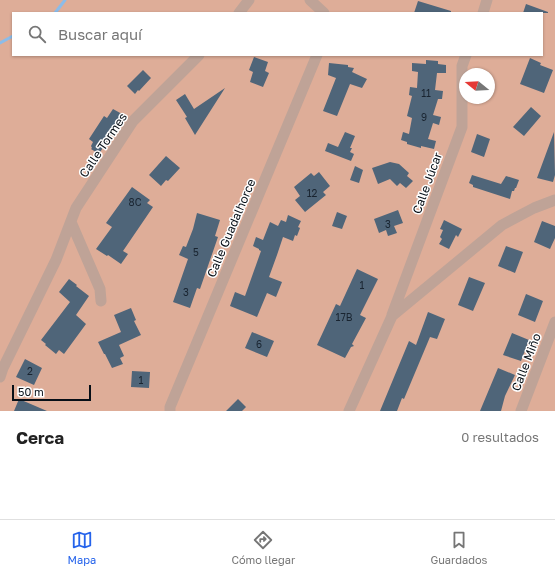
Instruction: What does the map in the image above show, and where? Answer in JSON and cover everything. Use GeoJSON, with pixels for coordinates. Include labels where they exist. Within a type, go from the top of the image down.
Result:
{"type":"FeatureCollection","features":[{"type":"Feature","properties":{"kind":"street"},"geometry":{"type":"LineString","coordinates":[[240,12],[250,0]]}},
{"type":"Feature","properties":{"kind":"street"},"geometry":{"type":"LineString","coordinates":[[310,0],[323,12]]}},
{"type":"Feature","properties":{"kind":"street"},"geometry":{"type":"LineString","coordinates":[[483,12],[487,0]]}},
{"type":"Feature","properties":{"kind":"street","name":"Calle Tormes"},"geometry":{"type":"LineString","coordinates":[[1,370],[56,260],[76,208],[134,121],[198,56]]}},
{"type":"Feature","properties":{"kind":"street","name":"Calle Guadalhorce"},"geometry":{"type":"LineString","coordinates":[[170,411],[173,400],[317,56]]}},
{"type":"Feature","properties":{"kind":"street","name":"Calle Júcar"},"geometry":{"type":"LineString","coordinates":[[349,411],[392,316],[462,127],[462,66],[466,56]]}},
{"type":"Feature","properties":{"kind":"street"},"geometry":{"type":"LineString","coordinates":[[392,316],[502,224],[534,208],[555,200]]}},
{"type":"Feature","properties":{"kind":"street"},"geometry":{"type":"LineString","coordinates":[[71,222],[100,289],[101,301]]}},
{"type":"Feature","properties":{"kind":"street","name":"Calle Miño"},"geometry":{"type":"LineString","coordinates":[[521,411],[555,322]]}},
{"type":"Feature","properties":{"kind":"shaded area"},"geometry":{"type":"Polygon","coordinates":[[[0,0],[555,0],[555,411],[0,411],[0,0]]]}},
{"type":"Feature","properties":{"kind":"building"},"geometry":{"type":"Polygon","coordinates":[[[418,1],[451,11],[451,12],[414,12],[418,1]]]}},
{"type":"Feature","properties":{"kind":"building"},"geometry":{"type":"Polygon","coordinates":[[[526,4],[548,13],[543,12],[523,12],[526,4]]]}},
{"type":"Feature","properties":{"kind":"building"},"geometry":{"type":"Polygon","coordinates":[[[254,57],[268,62],[265,71],[269,73],[263,87],[250,82],[253,72],[249,70],[254,57]]]}},
{"type":"Feature","properties":{"kind":"building"},"geometry":{"type":"Polygon","coordinates":[[[530,58],[541,63],[540,65],[553,70],[544,93],[520,84],[530,58]]]}},
{"type":"Feature","properties":{"kind":"building"},"geometry":{"type":"Polygon","coordinates":[[[426,60],[438,61],[438,64],[446,65],[446,73],[437,73],[435,90],[443,91],[442,99],[438,99],[433,115],[441,117],[439,125],[433,123],[428,139],[436,141],[434,149],[421,146],[421,148],[407,144],[407,142],[401,140],[403,132],[409,134],[412,118],[407,116],[412,96],[409,95],[410,87],[417,88],[418,72],[412,71],[412,63],[426,64],[426,60]]]}},
{"type":"Feature","properties":{"kind":"building"},"geometry":{"type":"Polygon","coordinates":[[[329,63],[348,65],[348,67],[354,68],[352,72],[367,79],[362,88],[350,84],[337,116],[323,111],[336,78],[328,75],[329,63]]]}},
{"type":"Feature","properties":{"kind":"building"},"geometry":{"type":"Polygon","coordinates":[[[143,70],[151,78],[135,94],[127,86],[143,70]]]}},
{"type":"Feature","properties":{"kind":"building"},"geometry":{"type":"Polygon","coordinates":[[[225,88],[195,135],[185,118],[187,117],[176,100],[185,94],[194,109],[225,88]]]}},
{"type":"Feature","properties":{"kind":"building"},"geometry":{"type":"Polygon","coordinates":[[[531,107],[541,116],[524,136],[513,127],[531,107]]]}},
{"type":"Feature","properties":{"kind":"building"},"geometry":{"type":"Polygon","coordinates":[[[113,109],[122,114],[99,154],[91,149],[93,142],[89,139],[104,116],[107,118],[113,109]]]}},
{"type":"Feature","properties":{"kind":"building"},"geometry":{"type":"Polygon","coordinates":[[[345,132],[355,136],[350,148],[352,148],[350,152],[354,154],[351,161],[325,151],[328,143],[338,147],[345,132]]]}},
{"type":"Feature","properties":{"kind":"building"},"geometry":{"type":"Polygon","coordinates":[[[554,132],[555,175],[553,182],[537,178],[554,132]]]}},
{"type":"Feature","properties":{"kind":"building"},"geometry":{"type":"Polygon","coordinates":[[[477,134],[490,139],[484,157],[471,152],[477,134]]]}},
{"type":"Feature","properties":{"kind":"building"},"geometry":{"type":"Polygon","coordinates":[[[166,156],[180,168],[161,186],[149,175],[166,156]]]}},
{"type":"Feature","properties":{"kind":"building"},"geometry":{"type":"Polygon","coordinates":[[[390,162],[399,164],[409,173],[407,176],[413,181],[406,188],[400,183],[397,186],[390,179],[378,184],[372,168],[390,162]]]}},
{"type":"Feature","properties":{"kind":"building"},"geometry":{"type":"Polygon","coordinates":[[[355,166],[363,170],[359,183],[350,180],[355,166]]]}},
{"type":"Feature","properties":{"kind":"building"},"geometry":{"type":"Polygon","coordinates":[[[319,172],[330,186],[323,192],[326,195],[305,212],[295,200],[300,196],[294,187],[311,173],[314,176],[319,172]]]}},
{"type":"Feature","properties":{"kind":"building"},"geometry":{"type":"Polygon","coordinates":[[[472,175],[501,184],[506,176],[519,180],[516,188],[512,191],[510,199],[473,187],[473,185],[469,183],[472,175]]]}},
{"type":"Feature","properties":{"kind":"building"},"geometry":{"type":"Polygon","coordinates":[[[132,187],[150,200],[147,203],[153,207],[123,251],[128,254],[121,264],[96,249],[112,227],[106,223],[132,187]]]}},
{"type":"Feature","properties":{"kind":"building"},"geometry":{"type":"Polygon","coordinates":[[[398,210],[403,223],[394,226],[397,233],[388,236],[386,230],[379,233],[374,219],[398,210]]]}},
{"type":"Feature","properties":{"kind":"building"},"geometry":{"type":"Polygon","coordinates":[[[337,212],[347,216],[342,229],[332,226],[337,212]]]}},
{"type":"Feature","properties":{"kind":"building"},"geometry":{"type":"Polygon","coordinates":[[[197,213],[220,220],[215,236],[218,237],[200,289],[197,288],[190,308],[173,302],[188,259],[179,255],[183,246],[186,247],[197,213]]]}},
{"type":"Feature","properties":{"kind":"building"},"geometry":{"type":"Polygon","coordinates":[[[288,215],[301,221],[298,227],[300,228],[293,241],[283,237],[269,277],[282,282],[276,297],[267,293],[257,317],[230,306],[235,292],[245,296],[261,251],[253,246],[256,237],[263,240],[270,222],[278,226],[281,220],[286,222],[288,215]]]}},
{"type":"Feature","properties":{"kind":"building"},"geometry":{"type":"Polygon","coordinates":[[[444,220],[462,229],[458,237],[456,235],[449,249],[439,244],[442,239],[440,237],[443,230],[440,229],[444,220]]]}},
{"type":"Feature","properties":{"kind":"building"},"geometry":{"type":"Polygon","coordinates":[[[542,221],[555,226],[555,238],[550,249],[534,242],[542,221]]]}},
{"type":"Feature","properties":{"kind":"building"},"geometry":{"type":"Polygon","coordinates":[[[506,246],[523,252],[515,273],[498,266],[506,246]]]}},
{"type":"Feature","properties":{"kind":"building"},"geometry":{"type":"Polygon","coordinates":[[[357,269],[378,279],[360,315],[366,318],[352,344],[354,346],[351,347],[345,358],[317,345],[336,304],[340,306],[357,269]]]}},
{"type":"Feature","properties":{"kind":"building"},"geometry":{"type":"Polygon","coordinates":[[[469,277],[485,283],[473,311],[458,305],[469,277]]]}},
{"type":"Feature","properties":{"kind":"building"},"geometry":{"type":"Polygon","coordinates":[[[69,279],[89,296],[76,315],[86,324],[64,354],[59,350],[56,354],[41,340],[70,302],[59,292],[69,279]]]}},
{"type":"Feature","properties":{"kind":"building"},"geometry":{"type":"Polygon","coordinates":[[[526,294],[543,301],[535,322],[518,315],[526,294]]]}},
{"type":"Feature","properties":{"kind":"building"},"geometry":{"type":"Polygon","coordinates":[[[131,308],[136,320],[134,321],[141,335],[119,345],[124,356],[120,358],[123,364],[112,368],[98,342],[121,332],[114,315],[131,308]]]}},
{"type":"Feature","properties":{"kind":"building"},"geometry":{"type":"Polygon","coordinates":[[[428,312],[445,319],[437,339],[430,337],[404,399],[402,398],[397,411],[380,411],[409,341],[416,345],[428,312]]]}},
{"type":"Feature","properties":{"kind":"building"},"geometry":{"type":"Polygon","coordinates":[[[252,332],[274,341],[267,357],[245,348],[252,332]]]}},
{"type":"Feature","properties":{"kind":"building"},"geometry":{"type":"Polygon","coordinates":[[[512,333],[529,340],[521,361],[503,355],[512,333]]]}},
{"type":"Feature","properties":{"kind":"building"},"geometry":{"type":"Polygon","coordinates":[[[25,359],[42,368],[34,385],[16,377],[25,359]]]}},
{"type":"Feature","properties":{"kind":"building"},"geometry":{"type":"Polygon","coordinates":[[[498,368],[515,375],[505,396],[501,411],[480,411],[498,368]]]}},
{"type":"Feature","properties":{"kind":"building"},"geometry":{"type":"Polygon","coordinates":[[[132,371],[150,372],[149,388],[131,387],[132,371]]]}},
{"type":"Feature","properties":{"kind":"building"},"geometry":{"type":"Polygon","coordinates":[[[19,399],[47,411],[14,411],[19,399]]]}},
{"type":"Feature","properties":{"kind":"building"},"geometry":{"type":"Polygon","coordinates":[[[238,399],[246,407],[242,411],[226,411],[238,399]]]}},
{"type":"Feature","properties":{"kind":"waterway"},"geometry":{"type":"LineString","coordinates":[[56,12],[65,0]]}},
{"type":"Feature","properties":{"kind":"waterway"},"geometry":{"type":"LineString","coordinates":[[0,43],[12,37]]}}]}
